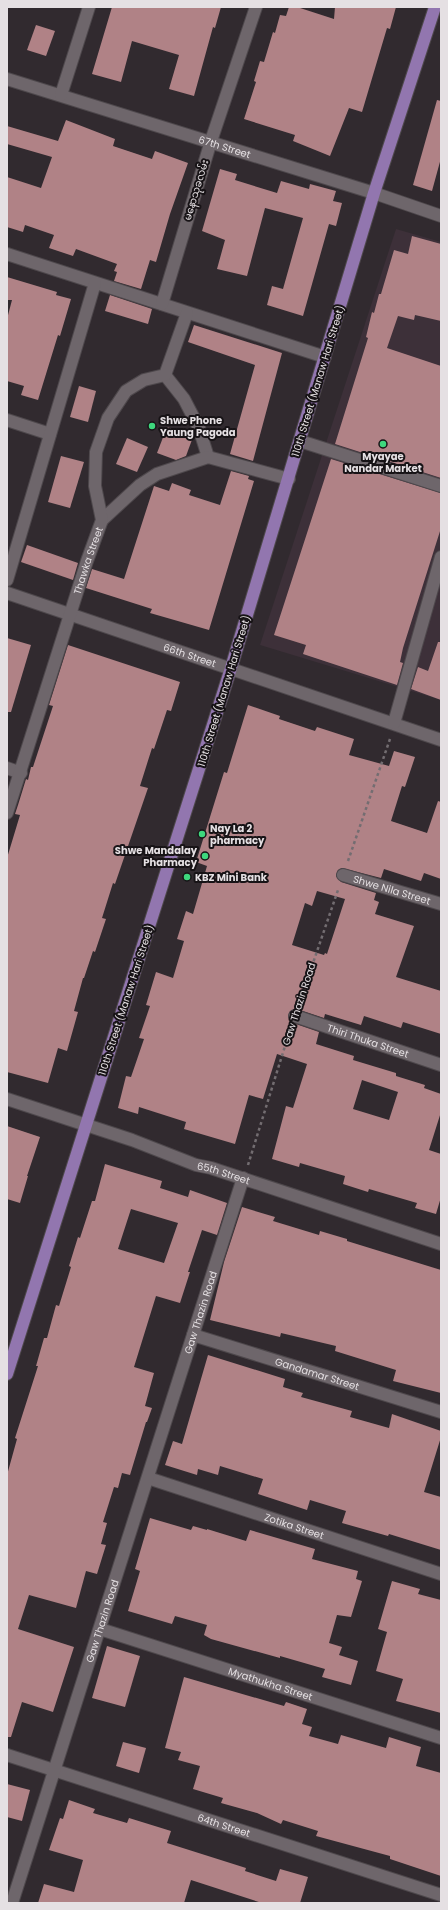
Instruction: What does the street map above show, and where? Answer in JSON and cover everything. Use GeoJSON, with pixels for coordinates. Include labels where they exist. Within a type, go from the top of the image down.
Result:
{"type":"FeatureCollection","features":[{"type":"Feature","properties":{"kind":"main road","name":"110th Street (Manaw Hari Street)"},"geometry":{"type":"LineString","coordinates":[[7,1374],[232,668],[374,193],[434,7]]}},
{"type":"Feature","properties":{"kind":"street"},"geometry":{"type":"LineString","coordinates":[[61,95],[89,7]]}},
{"type":"Feature","properties":{"kind":"street","name":"မနောသုခလမ်း"},"geometry":{"type":"LineString","coordinates":[[162,304],[211,141],[256,7]]}},
{"type":"Feature","properties":{"kind":"street","name":"67th Street"},"geometry":{"type":"LineString","coordinates":[[7,79],[211,141],[441,216]]}},
{"type":"Feature","properties":{"kind":"street"},"geometry":{"type":"LineString","coordinates":[[7,254],[325,357]]}},
{"type":"Feature","properties":{"kind":"street"},"geometry":{"type":"LineString","coordinates":[[7,580],[95,282]]}},
{"type":"Feature","properties":{"kind":"street"},"geometry":{"type":"LineString","coordinates":[[187,313],[165,375],[184,399],[199,428],[208,457]]}},
{"type":"Feature","properties":{"kind":"street","name":"Thawka Street"},"geometry":{"type":"LineString","coordinates":[[7,813],[102,520],[95,486],[96,452],[108,418],[126,391],[144,380],[165,375]]}},
{"type":"Feature","properties":{"kind":"street"},"geometry":{"type":"LineString","coordinates":[[7,420],[50,434]]}},
{"type":"Feature","properties":{"kind":"street"},"geometry":{"type":"LineString","coordinates":[[300,441],[441,486]]}},
{"type":"Feature","properties":{"kind":"street"},"geometry":{"type":"LineString","coordinates":[[102,520],[140,485],[157,474],[208,457],[289,479]]}},
{"type":"Feature","properties":{"kind":"street"},"geometry":{"type":"LineString","coordinates":[[394,723],[441,557]]}},
{"type":"Feature","properties":{"kind":"street","name":"66th Street"},"geometry":{"type":"LineString","coordinates":[[7,593],[441,740]]}},
{"type":"Feature","properties":{"kind":"street"},"geometry":{"type":"LineString","coordinates":[[7,768],[21,773]]}},
{"type":"Feature","properties":{"kind":"street","name":"Shwe Nila Street"},"geometry":{"type":"LineString","coordinates":[[343,875],[441,904]]}},
{"type":"Feature","properties":{"kind":"street","name":"Thiri Thuka Street"},"geometry":{"type":"LineString","coordinates":[[295,1016],[441,1065]]}},
{"type":"Feature","properties":{"kind":"street","name":"65th Street"},"geometry":{"type":"LineString","coordinates":[[7,1099],[87,1125],[196,1165],[243,1178],[441,1244]]}},
{"type":"Feature","properties":{"kind":"street","name":"Gaw Thazin Road"},"geometry":{"type":"LineString","coordinates":[[12,1903],[243,1178]]}},
{"type":"Feature","properties":{"kind":"street","name":"Gandamar Street"},"geometry":{"type":"LineString","coordinates":[[193,1335],[441,1412]]}},
{"type":"Feature","properties":{"kind":"street","name":"Zotika Street"},"geometry":{"type":"LineString","coordinates":[[148,1478],[441,1574]]}},
{"type":"Feature","properties":{"kind":"street","name":"Myathukha Street"},"geometry":{"type":"LineString","coordinates":[[100,1629],[441,1738]]}},
{"type":"Feature","properties":{"kind":"street","name":"64th Street"},"geometry":{"type":"LineString","coordinates":[[7,1755],[441,1895]]}},
{"type":"Feature","properties":{"kind":"path","name":"Gaw Thazin Road"},"geometry":{"type":"LineString","coordinates":[[243,1178],[295,1016],[382,764],[394,723]]}},
{"type":"Feature","properties":{"kind":"shaded area","name":"Myayae Nandar Market"},"geometry":{"type":"Polygon","coordinates":[[[396,229],[441,242],[441,700],[260,645],[396,229]]]}},
{"type":"Feature","properties":{"kind":"building"},"geometry":{"type":"Polygon","coordinates":[[[112,7],[221,7],[215,28],[213,27],[194,96],[169,89],[179,55],[132,41],[121,82],[92,74],[112,7]]]}},
{"type":"Feature","properties":{"kind":"building"},"geometry":{"type":"Polygon","coordinates":[[[289,7],[297,7],[334,19],[335,7],[396,7],[390,29],[387,28],[362,112],[349,108],[330,156],[293,141],[295,135],[244,119],[256,82],[254,81],[260,61],[264,62],[280,15],[286,16],[289,7]]]}},
{"type":"Feature","properties":{"kind":"building"},"geometry":{"type":"Polygon","coordinates":[[[36,25],[55,31],[46,56],[27,50],[36,25]]]}},
{"type":"Feature","properties":{"kind":"building"},"geometry":{"type":"Polygon","coordinates":[[[437,100],[441,101],[441,158],[432,191],[413,185],[437,100]]]}},
{"type":"Feature","properties":{"kind":"building"},"geometry":{"type":"Polygon","coordinates":[[[66,120],[115,139],[113,146],[152,159],[155,151],[188,163],[170,214],[156,262],[150,260],[141,289],[114,281],[117,272],[114,271],[117,264],[76,249],[73,256],[49,248],[54,235],[25,225],[23,232],[7,227],[7,177],[41,188],[52,157],[7,144],[7,126],[58,141],[66,120]]]}},
{"type":"Feature","properties":{"kind":"building"},"geometry":{"type":"Polygon","coordinates":[[[220,169],[237,174],[235,180],[277,193],[281,181],[309,189],[310,184],[336,191],[333,201],[342,203],[336,226],[329,224],[303,316],[267,305],[272,286],[283,289],[303,218],[265,208],[247,276],[217,269],[225,240],[202,231],[220,169]]]}},
{"type":"Feature","properties":{"kind":"building"},"geometry":{"type":"Polygon","coordinates":[[[412,236],[441,244],[441,321],[415,315],[414,320],[398,316],[387,348],[441,366],[441,478],[335,444],[368,338],[366,337],[372,312],[374,313],[379,294],[381,294],[394,250],[408,254],[412,236]]]}},
{"type":"Feature","properties":{"kind":"building"},"geometry":{"type":"Polygon","coordinates":[[[7,277],[57,292],[56,295],[71,299],[38,400],[21,395],[24,386],[7,381],[7,319],[12,300],[7,300],[7,277]]]}},
{"type":"Feature","properties":{"kind":"building"},"geometry":{"type":"Polygon","coordinates":[[[110,295],[152,309],[148,324],[105,311],[110,295]]]}},
{"type":"Feature","properties":{"kind":"building"},"geometry":{"type":"Polygon","coordinates":[[[194,325],[282,353],[253,461],[230,454],[255,365],[188,342],[194,325]]]}},
{"type":"Feature","properties":{"kind":"building"},"geometry":{"type":"Polygon","coordinates":[[[79,386],[96,391],[88,422],[70,417],[79,386]]]}},
{"type":"Feature","properties":{"kind":"building"},"geometry":{"type":"Polygon","coordinates":[[[167,427],[193,437],[186,456],[176,460],[157,453],[167,427]]]}},
{"type":"Feature","properties":{"kind":"building"},"geometry":{"type":"Polygon","coordinates":[[[127,438],[148,447],[137,472],[116,464],[127,438]]]}},
{"type":"Feature","properties":{"kind":"building"},"geometry":{"type":"Polygon","coordinates":[[[61,456],[84,462],[70,508],[48,502],[61,456]]]}},
{"type":"Feature","properties":{"kind":"building"},"geometry":{"type":"Polygon","coordinates":[[[331,459],[441,493],[441,528],[403,648],[400,662],[403,663],[397,685],[303,654],[306,645],[274,635],[331,459]]]}},
{"type":"Feature","properties":{"kind":"building"},"geometry":{"type":"Polygon","coordinates":[[[231,471],[249,476],[248,479],[254,481],[209,630],[150,613],[152,609],[86,588],[92,569],[124,579],[154,486],[169,491],[172,483],[191,490],[189,495],[220,505],[231,471]]]}},
{"type":"Feature","properties":{"kind":"building"},"geometry":{"type":"Polygon","coordinates":[[[27,545],[78,563],[73,580],[21,562],[27,545]]]}},
{"type":"Feature","properties":{"kind":"building"},"geometry":{"type":"Polygon","coordinates":[[[7,638],[31,645],[11,712],[7,712],[7,638]]]}},
{"type":"Feature","properties":{"kind":"building"},"geometry":{"type":"Polygon","coordinates":[[[438,642],[441,642],[441,700],[411,689],[418,667],[428,671],[438,642]]]}},
{"type":"Feature","properties":{"kind":"building"},"geometry":{"type":"Polygon","coordinates":[[[68,645],[180,682],[171,711],[167,710],[154,749],[152,748],[140,786],[148,788],[115,884],[113,883],[102,918],[106,919],[95,952],[93,951],[83,978],[74,1011],[78,1012],[67,1051],[58,1048],[48,1083],[7,1072],[7,858],[20,815],[15,814],[26,779],[28,780],[31,767],[33,767],[53,706],[49,705],[68,645]]]}},
{"type":"Feature","properties":{"kind":"building"},"geometry":{"type":"Polygon","coordinates":[[[248,705],[280,716],[279,719],[315,731],[317,727],[354,739],[349,755],[389,766],[394,751],[415,757],[405,787],[402,786],[391,821],[427,833],[438,801],[441,802],[441,879],[424,873],[421,881],[384,869],[381,878],[342,868],[338,870],[336,876],[341,882],[376,893],[374,900],[379,902],[375,914],[414,926],[396,977],[441,991],[441,1034],[403,1022],[401,1028],[364,1016],[361,1025],[325,1014],[324,1018],[297,1009],[290,1011],[288,1017],[293,1023],[319,1032],[316,1044],[354,1056],[353,1060],[396,1073],[396,1076],[425,1085],[424,1088],[441,1094],[441,1112],[429,1150],[441,1154],[441,1197],[436,1214],[415,1208],[417,1203],[369,1189],[368,1192],[343,1184],[345,1176],[300,1163],[299,1167],[272,1159],[286,1106],[293,1108],[307,1064],[277,1054],[263,1099],[249,1095],[235,1144],[184,1129],[186,1122],[139,1107],[138,1114],[118,1108],[126,1076],[131,1077],[144,1039],[139,1038],[150,1006],[146,1005],[156,972],[173,978],[184,941],[177,939],[186,911],[193,914],[207,866],[196,862],[224,772],[227,773],[248,705]],[[317,891],[312,906],[305,903],[292,945],[324,955],[325,953],[327,954],[345,899],[317,891]],[[362,1080],[353,1109],[389,1120],[398,1092],[362,1080]]]}},
{"type":"Feature","properties":{"kind":"building"},"geometry":{"type":"Polygon","coordinates":[[[7,1126],[40,1137],[20,1203],[7,1199],[7,1126]]]}},
{"type":"Feature","properties":{"kind":"building"},"geometry":{"type":"Polygon","coordinates":[[[105,1164],[162,1181],[160,1188],[188,1197],[190,1190],[227,1203],[217,1235],[202,1230],[188,1272],[190,1272],[180,1303],[156,1296],[134,1367],[154,1373],[145,1406],[152,1408],[146,1422],[130,1475],[122,1473],[118,1488],[114,1487],[103,1522],[107,1523],[101,1544],[106,1545],[97,1574],[86,1571],[76,1608],[29,1595],[18,1629],[74,1647],[53,1712],[22,1702],[11,1737],[7,1737],[7,1475],[17,1439],[15,1438],[38,1366],[36,1366],[44,1338],[47,1338],[56,1305],[59,1306],[71,1267],[69,1266],[78,1237],[80,1238],[92,1201],[95,1201],[105,1164]],[[131,1209],[118,1249],[164,1263],[178,1223],[131,1209]]]}},
{"type":"Feature","properties":{"kind":"building"},"geometry":{"type":"Polygon","coordinates":[[[242,1207],[275,1217],[273,1221],[319,1235],[320,1231],[347,1239],[347,1241],[441,1270],[441,1393],[393,1381],[396,1370],[335,1351],[336,1346],[281,1333],[280,1337],[210,1320],[224,1262],[242,1207]]]}},
{"type":"Feature","properties":{"kind":"building"},"geometry":{"type":"Polygon","coordinates":[[[208,1355],[285,1379],[283,1387],[303,1393],[301,1397],[352,1411],[350,1417],[389,1428],[392,1414],[441,1431],[441,1437],[424,1492],[441,1497],[441,1550],[389,1534],[388,1536],[342,1523],[346,1511],[310,1500],[307,1510],[258,1494],[263,1479],[220,1466],[218,1475],[198,1469],[197,1475],[165,1465],[173,1441],[182,1444],[208,1355]]]}},
{"type":"Feature","properties":{"kind":"building"},"geometry":{"type":"Polygon","coordinates":[[[150,1518],[191,1530],[193,1526],[207,1529],[246,1541],[250,1530],[315,1549],[312,1559],[358,1571],[356,1579],[362,1581],[351,1617],[337,1615],[329,1643],[342,1647],[339,1655],[358,1661],[351,1685],[322,1677],[325,1669],[211,1639],[204,1635],[207,1625],[175,1616],[172,1624],[128,1611],[140,1571],[135,1569],[150,1518]]]}},
{"type":"Feature","properties":{"kind":"building"},"geometry":{"type":"Polygon","coordinates":[[[392,1581],[420,1589],[418,1594],[441,1600],[441,1713],[396,1701],[403,1679],[376,1671],[387,1632],[378,1629],[392,1581]]]}},
{"type":"Feature","properties":{"kind":"building"},"geometry":{"type":"Polygon","coordinates":[[[107,1646],[140,1656],[125,1707],[92,1698],[107,1646]]]}},
{"type":"Feature","properties":{"kind":"building"},"geometry":{"type":"Polygon","coordinates":[[[184,1677],[284,1706],[286,1702],[307,1709],[302,1724],[312,1727],[309,1736],[338,1744],[341,1735],[386,1748],[389,1737],[421,1747],[416,1766],[441,1773],[441,1876],[390,1859],[390,1856],[316,1836],[318,1831],[283,1820],[281,1824],[257,1813],[221,1803],[223,1798],[193,1789],[200,1766],[178,1760],[181,1752],[165,1748],[184,1677]]]}},
{"type":"Feature","properties":{"kind":"building"},"geometry":{"type":"Polygon","coordinates":[[[123,1742],[146,1748],[139,1773],[116,1766],[123,1742]]]}},
{"type":"Feature","properties":{"kind":"building"},"geometry":{"type":"Polygon","coordinates":[[[7,1784],[30,1790],[22,1821],[7,1817],[7,1784]]]}},
{"type":"Feature","properties":{"kind":"building"},"geometry":{"type":"Polygon","coordinates":[[[69,1800],[95,1809],[93,1813],[127,1823],[129,1818],[171,1831],[167,1843],[246,1868],[245,1871],[276,1881],[280,1869],[308,1877],[300,1903],[262,1903],[191,1880],[184,1903],[38,1903],[44,1884],[74,1892],[83,1860],[49,1850],[60,1818],[63,1819],[69,1800]]]}},
{"type":"Feature","properties":{"kind":"place","name":"Shwe Phone Yaung Pagoda"},"geometry":{"type":"Point","coordinates":[152,426]}},
{"type":"Feature","properties":{"kind":"place","name":"Myayae Nandar Market"},"geometry":{"type":"Point","coordinates":[383,444]}},
{"type":"Feature","properties":{"kind":"place","name":"Nay La 2 pharmacy"},"geometry":{"type":"Point","coordinates":[202,834]}},
{"type":"Feature","properties":{"kind":"place","name":"Shwe Mandalay Pharmacy"},"geometry":{"type":"Point","coordinates":[205,856]}},
{"type":"Feature","properties":{"kind":"place","name":"KBZ Mini Bank"},"geometry":{"type":"Point","coordinates":[187,877]}}]}
